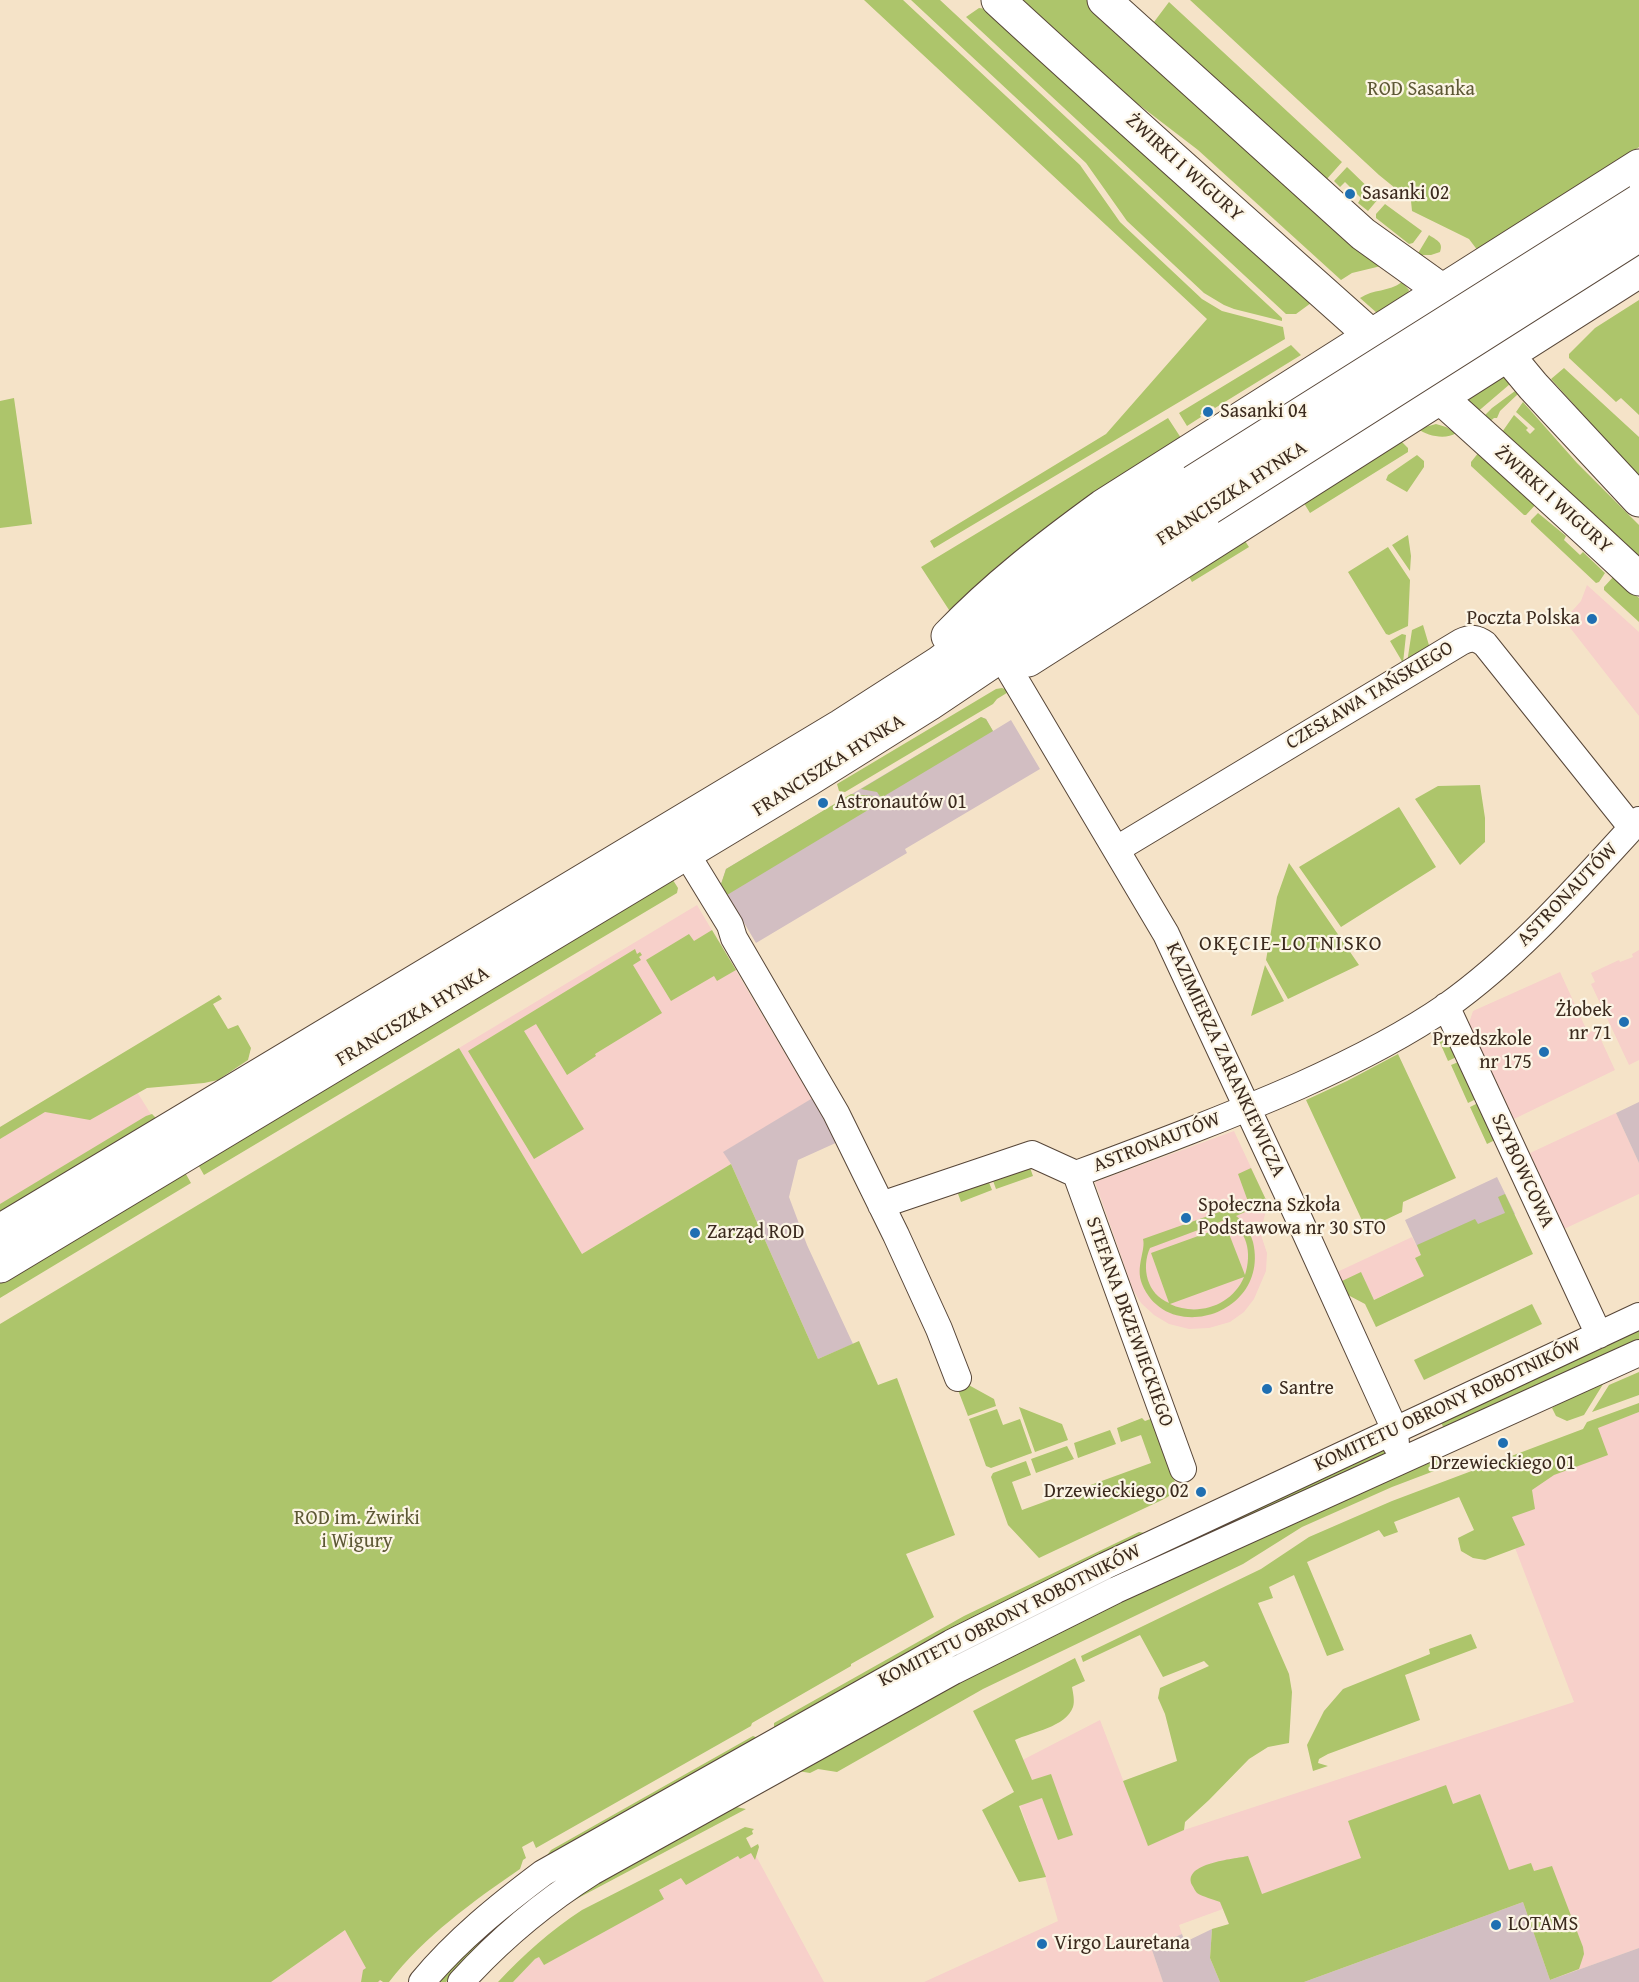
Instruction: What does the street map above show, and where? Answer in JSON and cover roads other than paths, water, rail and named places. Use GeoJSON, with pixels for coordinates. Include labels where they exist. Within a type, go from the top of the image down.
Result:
{"type":"FeatureCollection","features":[{"type":"Feature","properties":{"kind":"main road","name":"ŻWIRKI I WIGURY"},"geometry":{"type":"LineString","coordinates":[[998,0],[1439,398],[1527,474],[1639,579]]}},
{"type":"Feature","properties":{"kind":"main road"},"geometry":{"type":"LineString","coordinates":[[1104,0],[1363,234],[1470,313],[1554,409],[1639,500]]}},
{"type":"Feature","properties":{"kind":"main road"},"geometry":{"type":"LineString","coordinates":[[895,692],[973,610],[1045,548],[1150,475],[1639,166]]}},
{"type":"Feature","properties":{"kind":"main road","name":"FRANCISZKA HYNKA"},"geometry":{"type":"LineString","coordinates":[[0,1266],[929,704],[990,663],[1112,573],[1201,495],[1639,201]]}},
{"type":"Feature","properties":{"kind":"main road","name":"FRANCISZKA HYNKA"},"geometry":{"type":"LineString","coordinates":[[0,1231],[895,692],[975,637],[1096,545],[1201,495],[1639,235]]}},
{"type":"Feature","properties":{"kind":"main road"},"geometry":{"type":"LineString","coordinates":[[929,704],[981,690],[1639,271]]}},
{"type":"Feature","properties":{"kind":"street","name":"CZESŁAWA TAŃSKIEGO"},"geometry":{"type":"LineString","coordinates":[[1117,849],[1441,654],[1473,638],[1485,644],[1636,824]]}},
{"type":"Feature","properties":{"kind":"street","name":"KAZIMIERZA ZARANKIEWICZA"},"geometry":{"type":"LineString","coordinates":[[1010,671],[1166,934],[1395,1430],[1396,1452],[1389,1466]]}},
{"type":"Feature","properties":{"kind":"street","name":"ASTRONAUTÓW"},"geometry":{"type":"LineString","coordinates":[[881,1205],[1032,1154],[1076,1174],[1248,1108],[1350,1063],[1400,1036],[1484,978],[1520,946],[1636,824]]}},
{"type":"Feature","properties":{"kind":"street"},"geometry":{"type":"LineString","coordinates":[[686,853],[730,925],[734,938],[836,1113],[939,1329],[958,1377]]}},
{"type":"Feature","properties":{"kind":"street","name":"SZYBOWCOWA"},"geometry":{"type":"LineString","coordinates":[[1446,1006],[1599,1335]]}},
{"type":"Feature","properties":{"kind":"street","name":"STEFANA DRZEWIECKIEGO"},"geometry":{"type":"LineString","coordinates":[[1076,1174],[1183,1469]]}},
{"type":"Feature","properties":{"kind":"street","name":"KOMITETU OBRONY ROBOTNIKÓW"},"geometry":{"type":"LineString","coordinates":[[422,1982],[469,1931],[543,1873],[951,1643],[1105,1566],[1639,1316]]}},
{"type":"Feature","properties":{"kind":"street","name":"KOMITETU OBRONY ROBOTNIKÓW"},"geometry":{"type":"LineString","coordinates":[[461,1982],[485,1956],[560,1893],[954,1671],[1116,1590],[1639,1353]]}},
{"type":"Feature","properties":{"kind":"place","name":"Sasanki 02"},"geometry":{"type":"Point","coordinates":[1350,194]}},
{"type":"Feature","properties":{"kind":"place","name":"Sasanki 04"},"geometry":{"type":"Point","coordinates":[1208,412]}},
{"type":"Feature","properties":{"kind":"place","name":"Poczta Polska"},"geometry":{"type":"Point","coordinates":[1592,619]}},
{"type":"Feature","properties":{"kind":"place","name":"Astronautów 01"},"geometry":{"type":"Point","coordinates":[823,803]}},
{"type":"Feature","properties":{"kind":"place","name":"Żłobek nr 71"},"geometry":{"type":"Point","coordinates":[1624,1022]}},
{"type":"Feature","properties":{"kind":"place","name":"Przedszkole nr 175"},"geometry":{"type":"Point","coordinates":[1544,1052]}},
{"type":"Feature","properties":{"kind":"place","name":"Społeczna Szkoła Podstawowa nr 30 STO"},"geometry":{"type":"Point","coordinates":[1186,1218]}},
{"type":"Feature","properties":{"kind":"place","name":"Zarząd ROD"},"geometry":{"type":"Point","coordinates":[695,1233]}},
{"type":"Feature","properties":{"kind":"place","name":"Santre"},"geometry":{"type":"Point","coordinates":[1267,1389]}},
{"type":"Feature","properties":{"kind":"place","name":"Drzewieckiego 01"},"geometry":{"type":"Point","coordinates":[1503,1443]}},
{"type":"Feature","properties":{"kind":"place","name":"Drzewieckiego 02"},"geometry":{"type":"Point","coordinates":[1201,1492]}},
{"type":"Feature","properties":{"kind":"place","name":"LOTAMS"},"geometry":{"type":"Point","coordinates":[1496,1925]}},
{"type":"Feature","properties":{"kind":"place","name":"Virgo Lauretana"},"geometry":{"type":"Point","coordinates":[1042,1944]}},
{"type":"Feature","properties":{"kind":"district","name":"OKĘCIE-LOTNISKO"},"geometry":{"type":"Point","coordinates":[1291,945]}},
{"type":"Feature","properties":{"kind":"park label","name":"ROD Sasanka"},"geometry":{"type":"Point","coordinates":[1421,90]}},
{"type":"Feature","properties":{"kind":"park label","name":"ROD im. Żwirki i Wigury"},"geometry":{"type":"Point","coordinates":[357,1530]}}]}
